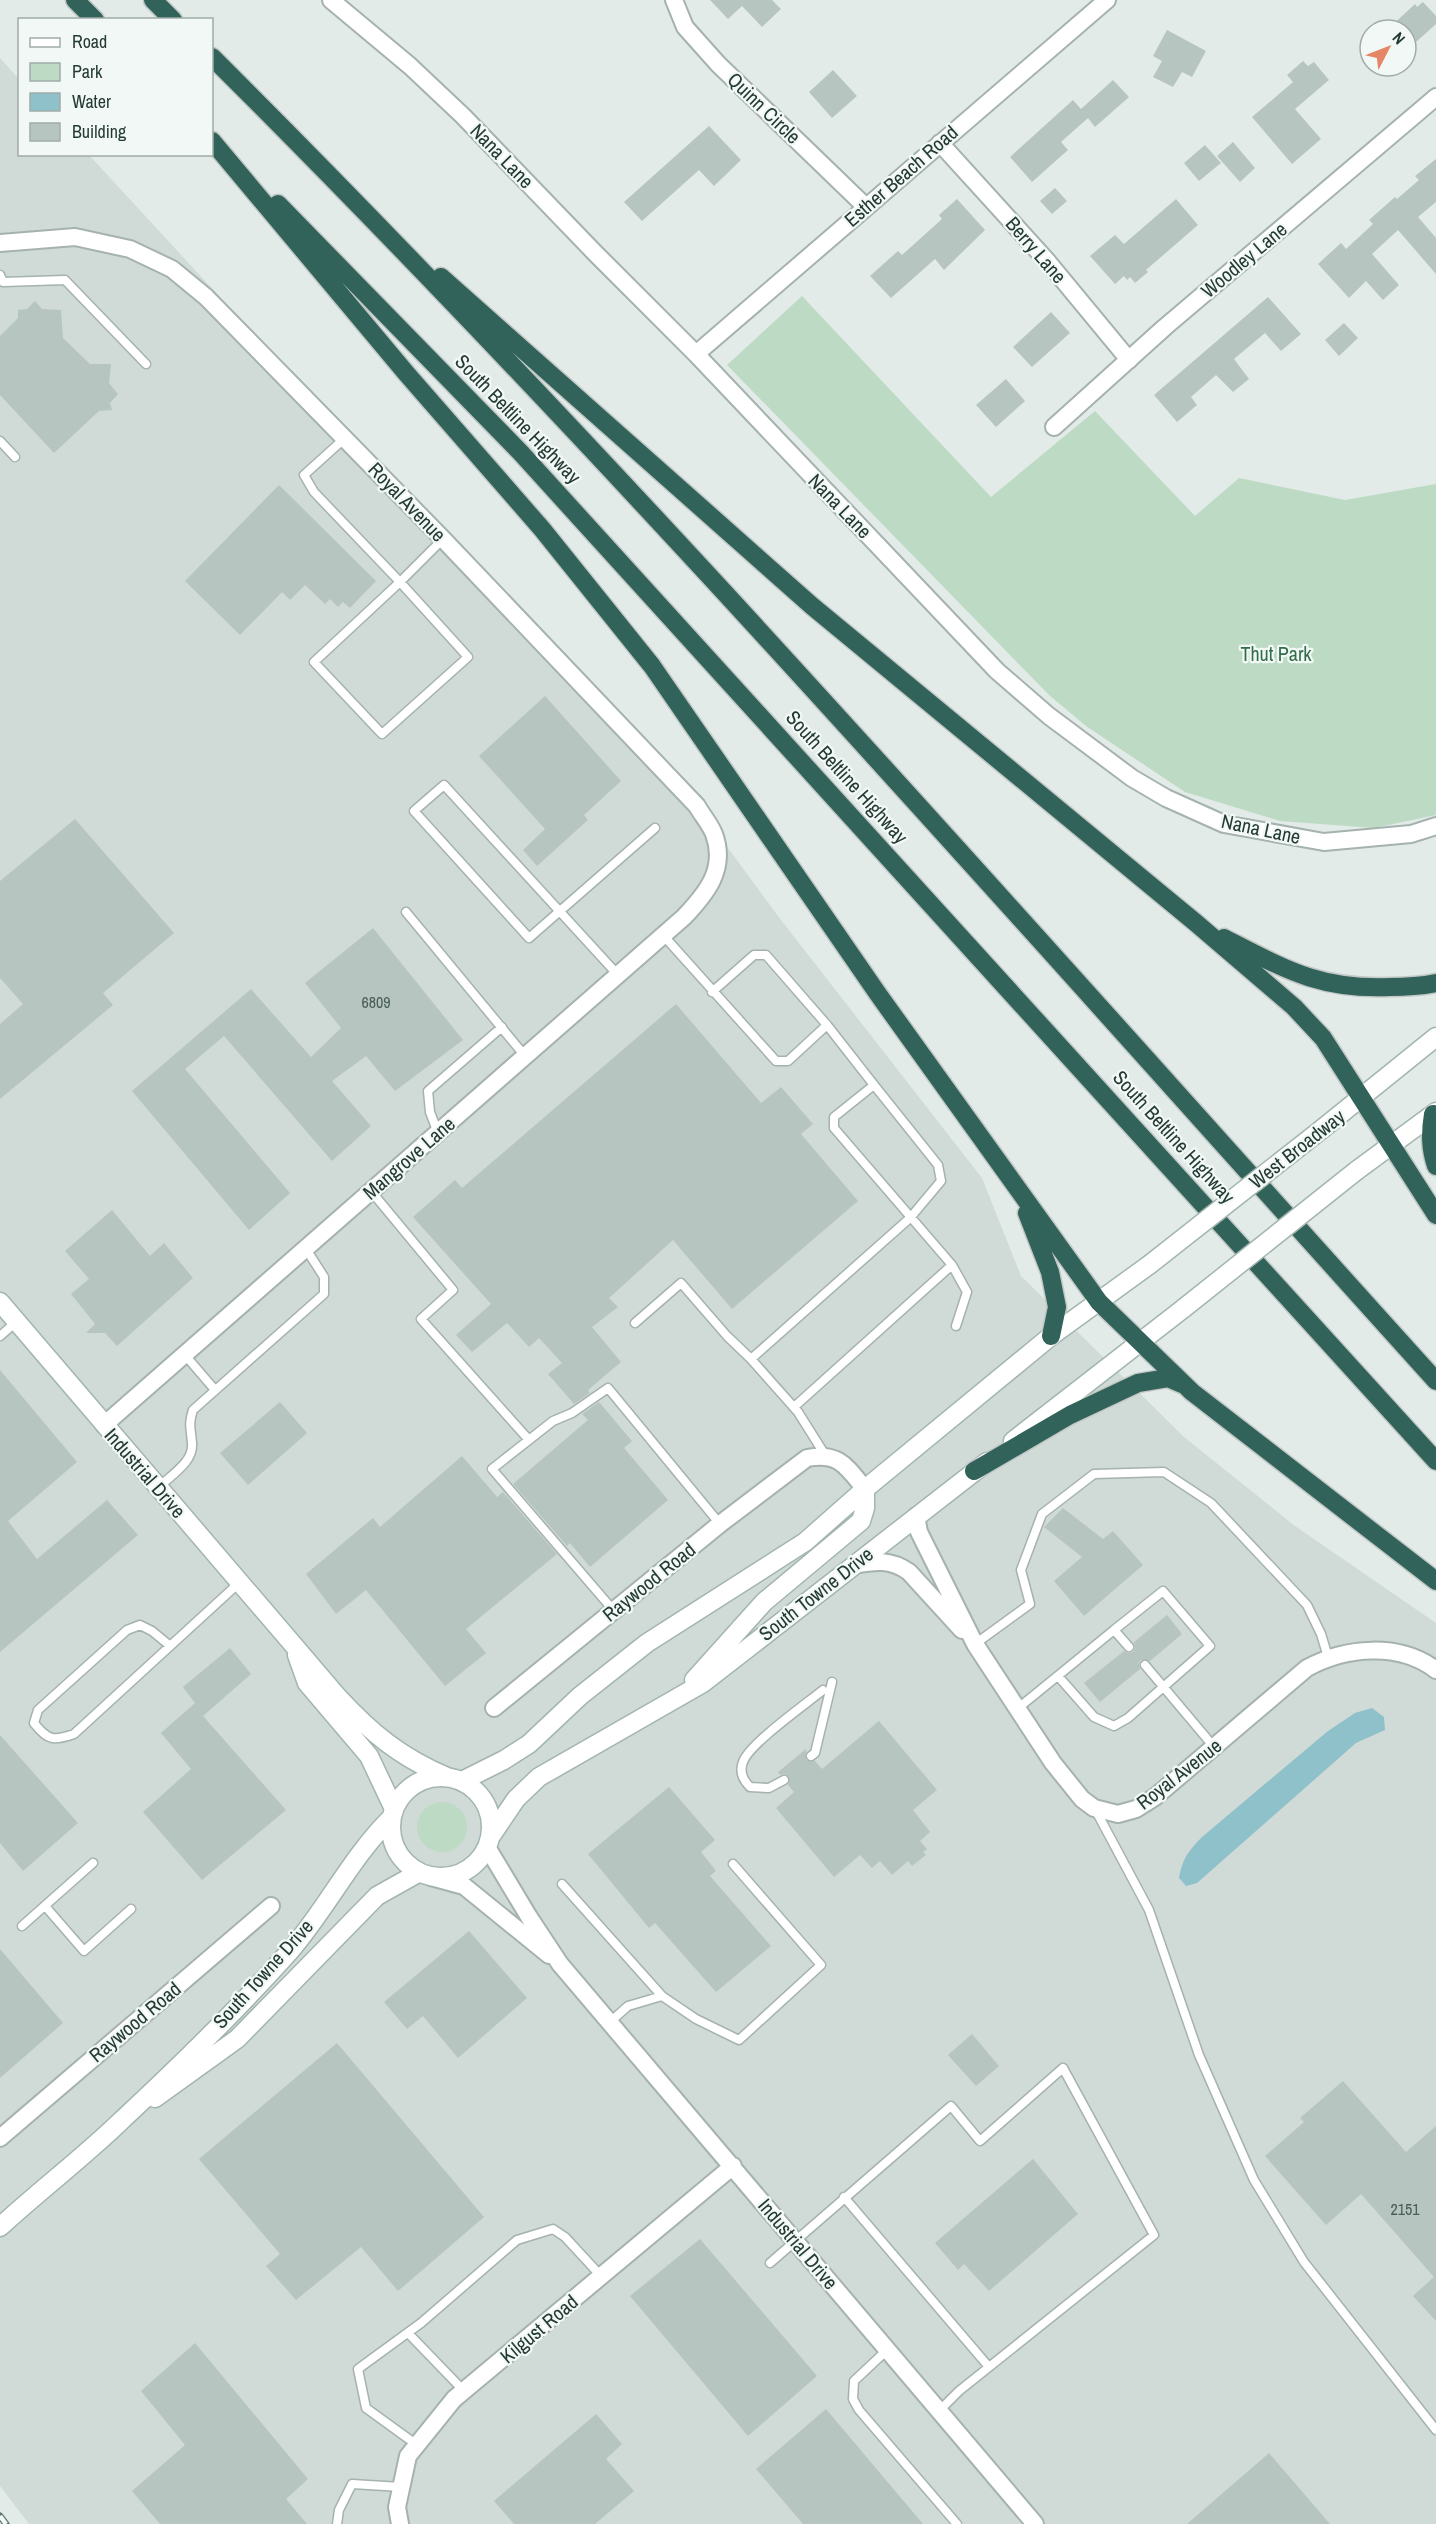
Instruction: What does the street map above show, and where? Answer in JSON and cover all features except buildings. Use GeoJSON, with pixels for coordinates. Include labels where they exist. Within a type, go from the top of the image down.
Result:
{"type":"FeatureCollection","features":[{"type":"Feature","properties":{"kind":"highway"},"geometry":{"type":"LineString","coordinates":[[75,0],[93,18]]}},
{"type":"Feature","properties":{"kind":"highway"},"geometry":{"type":"LineString","coordinates":[[153,0],[171,18]]}},
{"type":"Feature","properties":{"kind":"highway","name":"South Beltline Highway"},"geometry":{"type":"LineString","coordinates":[[213,58],[507,361],[692,558],[1436,1381]]}},
{"type":"Feature","properties":{"kind":"highway","name":"South Beltline Highway"},"geometry":{"type":"LineString","coordinates":[[213,137],[521,453],[1436,1461]]}},
{"type":"Feature","properties":{"kind":"highway"},"geometry":{"type":"LineString","coordinates":[[213,142],[406,373],[542,529],[652,666],[878,994],[1098,1302],[1184,1385],[1436,1581]]}},
{"type":"Feature","properties":{"kind":"highway"},"geometry":{"type":"LineString","coordinates":[[328,176],[812,606],[1196,923],[1294,1007],[1323,1038],[1436,1215]]}},
{"type":"Feature","properties":{"kind":"highway"},"geometry":{"type":"LineString","coordinates":[[1196,923],[1310,980],[1339,986],[1368,988],[1436,983]]}},
{"type":"Feature","properties":{"kind":"highway"},"geometry":{"type":"LineString","coordinates":[[1434,1113],[1430,1135],[1436,1166]]}},
{"type":"Feature","properties":{"kind":"highway"},"geometry":{"type":"LineString","coordinates":[[1017,1186],[1050,1272],[1057,1307],[1051,1336]]}},
{"type":"Feature","properties":{"kind":"highway"},"geometry":{"type":"LineString","coordinates":[[974,1472],[1070,1415],[1138,1383],[1168,1378],[1184,1385]]}},
{"type":"Feature","properties":{"kind":"street","name":"Nana Lane"},"geometry":{"type":"LineString","coordinates":[[331,0],[410,66],[463,116],[696,354],[997,671],[1049,716],[1132,778],[1166,798],[1224,824],[1324,842],[1411,834],[1436,826]]}},
{"type":"Feature","properties":{"kind":"street","name":"Quinn Circle"},"geometry":{"type":"LineString","coordinates":[[674,0],[685,27],[718,64],[866,207]]}},
{"type":"Feature","properties":{"kind":"street","name":"Esther Beach Road"},"geometry":{"type":"LineString","coordinates":[[696,354],[1107,0]]}},
{"type":"Feature","properties":{"kind":"street","name":"Woodley Lane"},"geometry":{"type":"LineString","coordinates":[[1054,427],[1436,97]]}},
{"type":"Feature","properties":{"kind":"street","name":"Berry Lane"},"geometry":{"type":"LineString","coordinates":[[940,143],[1048,262],[1129,360]]}},
{"type":"Feature","properties":{"kind":"street","name":"Royal Avenue"},"geometry":{"type":"LineString","coordinates":[[0,243],[75,237],[130,249],[172,269],[206,297],[443,538],[697,806],[714,834],[718,853],[716,874],[709,887]]}},
{"type":"Feature","properties":{"kind":"street","name":"Mangrove Lane"},"geometry":{"type":"LineString","coordinates":[[104,1425],[684,917],[706,894],[709,887]]}},
{"type":"Feature","properties":{"kind":"street","name":"West Broadway"},"geometry":{"type":"LineString","coordinates":[[1098,1302],[1149,1265],[1436,1037]]}},
{"type":"Feature","properties":{"kind":"street"},"geometry":{"type":"LineString","coordinates":[[1139,1343],[1356,1171],[1434,1113]]}},
{"type":"Feature","properties":{"kind":"street","name":"Industrial Drive"},"geometry":{"type":"LineString","coordinates":[[0,1302],[337,1696],[368,1728],[399,1753],[454,1779]]}},
{"type":"Feature","properties":{"kind":"street"},"geometry":{"type":"LineString","coordinates":[[454,1779],[504,1760],[529,1744],[580,1696],[647,1643],[796,1548],[1051,1336],[1098,1302]]}},
{"type":"Feature","properties":{"kind":"street","name":"South Towne Drive"},"geometry":{"type":"LineString","coordinates":[[489,1841],[516,1799],[540,1777],[703,1683],[1139,1343]]}},
{"type":"Feature","properties":{"kind":"street"},"geometry":{"type":"LineString","coordinates":[[679,1697],[764,1602],[861,1521],[865,1508],[865,1489],[841,1461],[825,1455]]}},
{"type":"Feature","properties":{"kind":"street","name":"Raywood Road"},"geometry":{"type":"LineString","coordinates":[[494,1708],[720,1524],[807,1458],[825,1455]]}},
{"type":"Feature","properties":{"kind":"street"},"geometry":{"type":"LineString","coordinates":[[916,1516],[919,1532],[975,1644],[1053,1763],[1082,1799],[1094,1808]]}},
{"type":"Feature","properties":{"kind":"street"},"geometry":{"type":"LineString","coordinates":[[854,1565],[881,1561],[899,1565],[909,1572],[975,1644]]}},
{"type":"Feature","properties":{"kind":"street","name":"Industrial Drive"},"geometry":{"type":"LineString","coordinates":[[292,1642],[307,1683],[369,1756],[393,1813]]}},
{"type":"Feature","properties":{"kind":"street","name":"Royal Avenue"},"geometry":{"type":"LineString","coordinates":[[1094,1808],[1118,1814],[1136,1809],[1155,1797],[1307,1668],[1329,1657],[1348,1651],[1404,1654],[1424,1660],[1436,1670]]}},
{"type":"Feature","properties":{"kind":"street"},"geometry":{"type":"LineString","coordinates":[[433,1777],[454,1779],[476,1790],[486,1804],[491,1819],[489,1841],[480,1859],[464,1872],[445,1878],[425,1875],[406,1864],[397,1852],[392,1838],[393,1813],[400,1797],[415,1784],[433,1777]]}},
{"type":"Feature","properties":{"kind":"street","name":"South Towne Drive"},"geometry":{"type":"LineString","coordinates":[[0,2227],[122,2120],[291,1950],[374,1835],[393,1813]]}},
{"type":"Feature","properties":{"kind":"street","name":"Industrial Drive"},"geometry":{"type":"LineString","coordinates":[[489,1841],[524,1909],[560,1964],[1035,2524]]}},
{"type":"Feature","properties":{"kind":"street","name":"Industrial Drive"},"geometry":{"type":"LineString","coordinates":[[425,1875],[464,1886],[560,1964]]}},
{"type":"Feature","properties":{"kind":"street","name":"South Towne Drive"},"geometry":{"type":"LineString","coordinates":[[122,2120],[184,2079],[237,2039],[376,1896],[425,1875]]}},
{"type":"Feature","properties":{"kind":"street","name":"Raywood Road"},"geometry":{"type":"LineString","coordinates":[[0,2138],[270,1906]]}},
{"type":"Feature","properties":{"kind":"street","name":"Kilgust Road"},"geometry":{"type":"LineString","coordinates":[[400,2524],[397,2507],[408,2456],[454,2399],[733,2166]]}},
{"type":"Feature","properties":{"kind":"lane"},"geometry":{"type":"LineString","coordinates":[[1,280],[65,280],[146,364]]}},
{"type":"Feature","properties":{"kind":"lane"},"geometry":{"type":"LineString","coordinates":[[345,438],[304,475],[314,492],[400,582],[468,657],[382,734],[314,662],[400,582],[443,538]]}},
{"type":"Feature","properties":{"kind":"lane"},"geometry":{"type":"LineString","coordinates":[[0,441],[15,457]]}},
{"type":"Feature","properties":{"kind":"lane"},"geometry":{"type":"LineString","coordinates":[[618,975],[559,911],[444,785],[414,811],[529,938],[559,911],[655,828]]}},
{"type":"Feature","properties":{"kind":"lane"},"geometry":{"type":"LineString","coordinates":[[406,912],[525,1056]]}},
{"type":"Feature","properties":{"kind":"lane"},"geometry":{"type":"LineString","coordinates":[[663,935],[712,992],[776,1060],[788,1061],[827,1025]]}},
{"type":"Feature","properties":{"kind":"lane"},"geometry":{"type":"LineString","coordinates":[[712,992],[754,954],[766,955],[827,1025],[938,1165],[941,1181],[910,1218],[751,1359]]}},
{"type":"Feature","properties":{"kind":"lane"},"geometry":{"type":"LineString","coordinates":[[438,1133],[430,1112],[428,1091],[502,1027]]}},
{"type":"Feature","properties":{"kind":"lane"},"geometry":{"type":"LineString","coordinates":[[874,1085],[834,1117],[834,1128],[952,1265],[967,1292],[956,1326]]}},
{"type":"Feature","properties":{"kind":"lane"},"geometry":{"type":"LineString","coordinates":[[371,1191],[453,1290],[421,1319],[529,1440]]}},
{"type":"Feature","properties":{"kind":"lane"},"geometry":{"type":"LineString","coordinates":[[158,1488],[190,1458],[193,1445],[188,1423],[193,1410],[324,1294],[324,1277],[306,1249]]}},
{"type":"Feature","properties":{"kind":"lane"},"geometry":{"type":"LineString","coordinates":[[794,1407],[952,1265]]}},
{"type":"Feature","properties":{"kind":"lane"},"geometry":{"type":"LineString","coordinates":[[635,1323],[681,1283],[794,1407],[825,1455]]}},
{"type":"Feature","properties":{"kind":"lane"},"geometry":{"type":"LineString","coordinates":[[0,1336],[16,1322]]}},
{"type":"Feature","properties":{"kind":"lane"},"geometry":{"type":"LineString","coordinates":[[184,1355],[215,1390]]}},
{"type":"Feature","properties":{"kind":"lane"},"geometry":{"type":"LineString","coordinates":[[614,1611],[492,1469],[553,1420],[572,1413],[608,1388],[720,1524]]}},
{"type":"Feature","properties":{"kind":"lane"},"geometry":{"type":"LineString","coordinates":[[975,1644],[1030,1604],[1021,1570],[1042,1514],[1094,1474],[1164,1472],[1211,1503],[1307,1605],[1329,1657]]}},
{"type":"Feature","properties":{"kind":"lane"},"geometry":{"type":"LineString","coordinates":[[169,1645],[152,1631],[140,1625],[127,1630],[38,1710],[34,1723],[44,1736],[59,1739],[74,1734],[240,1582]]}},
{"type":"Feature","properties":{"kind":"lane"},"geometry":{"type":"LineString","coordinates":[[1017,1709],[1163,1591],[1210,1646],[1128,1718],[1114,1725],[1094,1717],[1058,1676]]}},
{"type":"Feature","properties":{"kind":"lane"},"geometry":{"type":"LineString","coordinates":[[1114,1630],[1129,1647]]}},
{"type":"Feature","properties":{"kind":"lane"},"geometry":{"type":"LineString","coordinates":[[1145,1665],[1214,1747]]}},
{"type":"Feature","properties":{"kind":"lane"},"geometry":{"type":"LineString","coordinates":[[811,1756],[814,1753],[832,1682]]}},
{"type":"Feature","properties":{"kind":"lane"},"geometry":{"type":"LineString","coordinates":[[784,1780],[770,1788],[750,1787],[742,1776],[742,1763],[752,1749],[823,1690]]}},
{"type":"Feature","properties":{"kind":"lane"},"geometry":{"type":"LineString","coordinates":[[1094,1808],[1149,1910],[1199,2055],[1254,2180],[1304,2262],[1436,2430]]}},
{"type":"Feature","properties":{"kind":"lane"},"geometry":{"type":"LineString","coordinates":[[22,1926],[93,1863]]}},
{"type":"Feature","properties":{"kind":"lane"},"geometry":{"type":"LineString","coordinates":[[562,1884],[662,1996],[696,2019],[739,2040],[821,1965],[733,1864]]}},
{"type":"Feature","properties":{"kind":"lane"},"geometry":{"type":"LineString","coordinates":[[45,1906],[84,1951],[131,1909]]}},
{"type":"Feature","properties":{"kind":"lane"},"geometry":{"type":"LineString","coordinates":[[610,2022],[628,2006],[662,1996]]}},
{"type":"Feature","properties":{"kind":"lane"},"geometry":{"type":"LineString","coordinates":[[770,2263],[951,2106],[980,2141],[1063,2068],[1154,2235],[959,2391],[939,2411]]}},
{"type":"Feature","properties":{"kind":"lane"},"geometry":{"type":"LineString","coordinates":[[844,2197],[989,2367]]}},
{"type":"Feature","properties":{"kind":"lane"},"geometry":{"type":"LineString","coordinates":[[417,2445],[366,2408],[358,2369],[408,2333],[517,2240],[553,2229],[565,2237],[601,2276]]}},
{"type":"Feature","properties":{"kind":"lane"},"geometry":{"type":"LineString","coordinates":[[408,2333],[464,2391]]}},
{"type":"Feature","properties":{"kind":"lane"},"geometry":{"type":"LineString","coordinates":[[887,2350],[854,2381],[853,2399],[859,2410],[957,2524]]}},
{"type":"Feature","properties":{"kind":"lane"},"geometry":{"type":"LineString","coordinates":[[337,2524],[339,2510],[352,2484],[401,2487]]}},
{"type":"Feature","properties":{"kind":"shaded area"},"geometry":{"type":"Polygon","coordinates":[[[0,58],[18,78],[18,156],[90,156],[443,539],[697,806],[781,920],[982,1178],[1021,1276],[1184,1437],[1295,1526],[1436,1623],[1436,2524],[29,2524],[0,2486],[0,58]]]}},
{"type":"Feature","properties":{"kind":"green space","name":"Thut Park"},"geometry":{"type":"Polygon","coordinates":[[[802,296],[991,497],[1095,411],[1195,516],[1239,478],[1345,500],[1436,484],[1436,815],[1374,828],[1280,821],[1185,792],[1086,726],[1049,695],[727,365],[802,296]]]}},
{"type":"Feature","properties":{"kind":"green space"},"geometry":{"type":"Polygon","coordinates":[[[442,1802],[451,1804],[462,1813],[467,1827],[465,1836],[456,1847],[442,1852],[433,1850],[422,1841],[417,1827],[419,1818],[428,1807],[442,1802]]]}},
{"type":"Feature","properties":{"kind":"water"},"geometry":{"type":"Polygon","coordinates":[[[1372,1708],[1384,1717],[1385,1730],[1356,1743],[1197,1883],[1186,1886],[1179,1878],[1182,1865],[1202,1837],[1328,1731],[1355,1713],[1372,1708]]]}},
{"type":"Feature","properties":{"kind":"railway"},"geometry":{"type":"LineString","coordinates":[[0,2516],[6,2524]]}}]}
